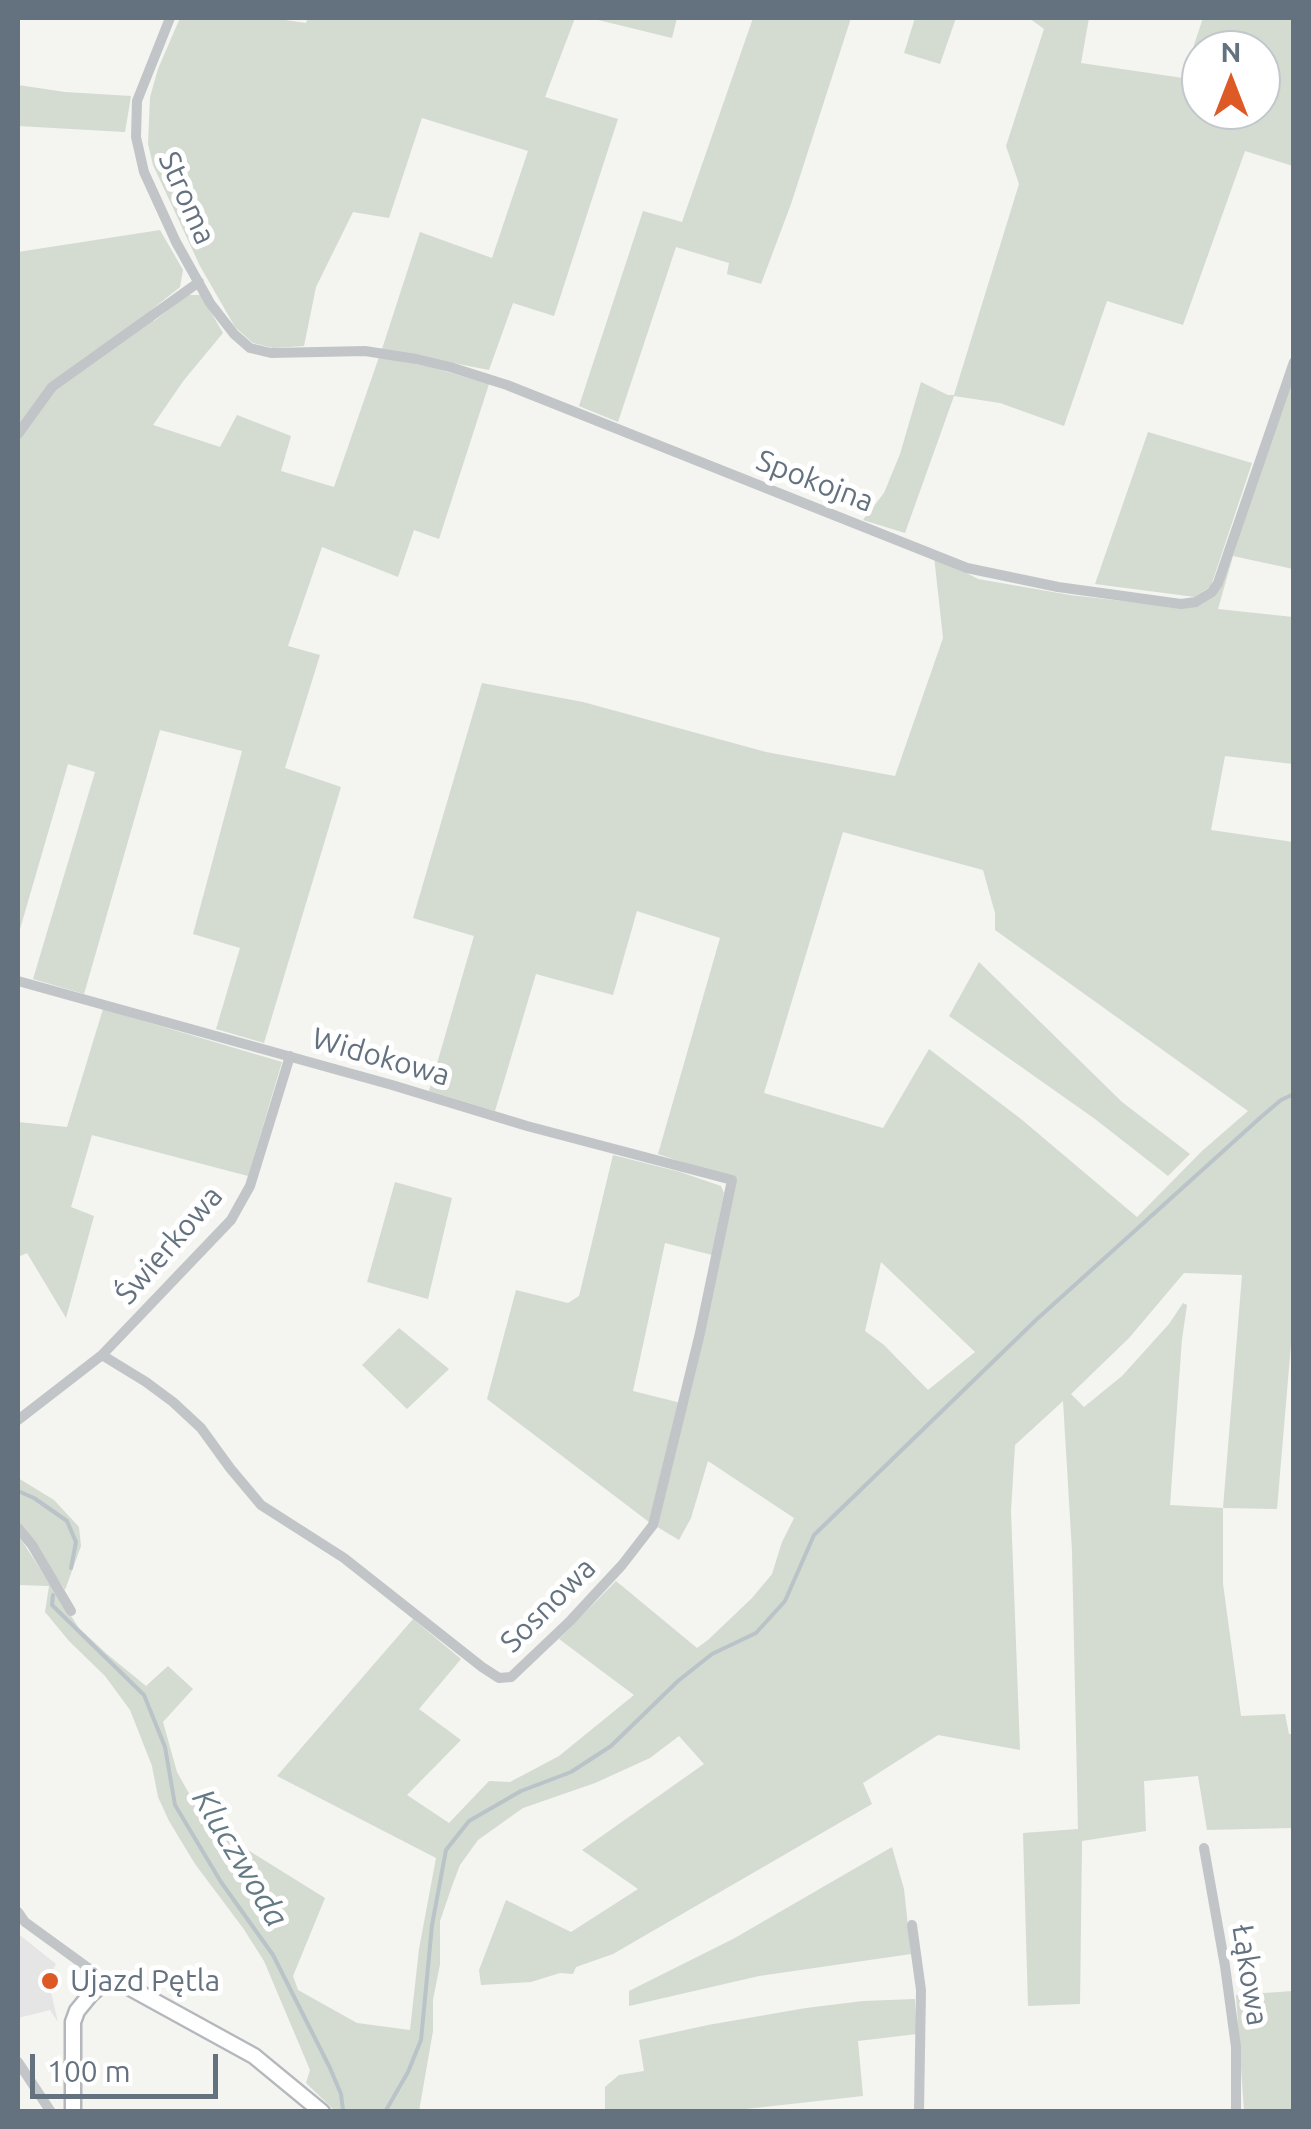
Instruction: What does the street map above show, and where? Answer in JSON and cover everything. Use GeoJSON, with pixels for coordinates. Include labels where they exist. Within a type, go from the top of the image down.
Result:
{"type":"FeatureCollection","features":[{"type":"Feature","properties":{"kind":"street","name":"Stroma"},"geometry":{"type":"LineString","coordinates":[[170,18],[137,100],[136,137],[144,172],[199,282]]}},
{"type":"Feature","properties":{"kind":"street","name":"Spokojna"},"geometry":{"type":"LineString","coordinates":[[199,282],[234,334],[259,351],[364,352],[450,367],[507,385],[967,568],[1047,586],[1180,604],[1196,602],[1218,583],[1294,362]]}},
{"type":"Feature","properties":{"kind":"street"},"geometry":{"type":"LineString","coordinates":[[18,434],[52,387],[199,282]]}},
{"type":"Feature","properties":{"kind":"street","name":"Widokowa"},"geometry":{"type":"LineString","coordinates":[[18,981],[527,1126],[732,1180]]}},
{"type":"Feature","properties":{"kind":"street","name":"Świerkowa"},"geometry":{"type":"LineString","coordinates":[[18,1420],[102,1355],[232,1220],[250,1186],[290,1056]]}},
{"type":"Feature","properties":{"kind":"street","name":"Sosnowa"},"geometry":{"type":"LineString","coordinates":[[102,1355],[157,1390],[202,1428],[261,1504],[344,1558],[482,1667],[499,1678],[512,1677],[622,1566],[652,1525],[700,1333],[732,1180]]}},
{"type":"Feature","properties":{"kind":"street"},"geometry":{"type":"LineString","coordinates":[[18,1528],[72,1612]]}},
{"type":"Feature","properties":{"kind":"street","name":"Łąkowa"},"geometry":{"type":"LineString","coordinates":[[1204,1848],[1236,2047],[1236,2112]]}},
{"type":"Feature","properties":{"kind":"street"},"geometry":{"type":"LineString","coordinates":[[18,1912],[25,1922],[109,1983],[123,1984],[246,2051],[322,2112]]}},
{"type":"Feature","properties":{"kind":"street"},"geometry":{"type":"LineString","coordinates":[[912,1925],[921,1990],[919,2112]]}},
{"type":"Feature","properties":{"kind":"street"},"geometry":{"type":"LineString","coordinates":[[73,2112],[73,2022],[90,1994],[109,1983]]}},
{"type":"Feature","properties":{"kind":"street"},"geometry":{"type":"LineString","coordinates":[[18,2062],[51,2112]]}},
{"type":"Feature","properties":{"kind":"shaded area"},"geometry":{"type":"Polygon","coordinates":[[[180,18],[272,18],[306,23],[308,18],[575,18],[545,97],[618,119],[554,316],[513,303],[489,370],[382,349],[420,232],[492,258],[528,151],[422,118],[389,218],[353,212],[316,287],[304,346],[273,348],[253,343],[235,327],[200,266],[153,165],[148,144],[150,97],[180,18]]]}},
{"type":"Feature","properties":{"kind":"shaded area"},"geometry":{"type":"Polygon","coordinates":[[[590,18],[677,18],[672,38],[590,18]]]}},
{"type":"Feature","properties":{"kind":"shaded area"},"geometry":{"type":"Polygon","coordinates":[[[753,18],[851,18],[761,284],[727,274],[729,263],[676,247],[618,422],[579,406],[643,211],[682,222],[753,18]]]}},
{"type":"Feature","properties":{"kind":"shaded area"},"geometry":{"type":"Polygon","coordinates":[[[915,18],[956,18],[940,64],[904,53],[915,18]]]}},
{"type":"Feature","properties":{"kind":"shaded area"},"geometry":{"type":"Polygon","coordinates":[[[1029,18],[1089,18],[1081,63],[1181,78],[1181,130],[1281,130],[1281,30],[1199,30],[1203,18],[1293,18],[1293,166],[1245,151],[1183,325],[1107,301],[1064,426],[1000,403],[954,396],[905,533],[863,520],[884,493],[921,382],[954,395],[1019,184],[1006,146],[1044,29],[1029,18]]]}},
{"type":"Feature","properties":{"kind":"shaded area"},"geometry":{"type":"Polygon","coordinates":[[[18,85],[131,96],[125,132],[18,126],[18,85]]]}},
{"type":"Feature","properties":{"kind":"shaded area"},"geometry":{"type":"Polygon","coordinates":[[[160,230],[183,270],[180,287],[150,311],[154,321],[188,295],[201,295],[223,333],[153,425],[220,447],[237,415],[291,436],[281,471],[334,487],[379,357],[489,384],[439,539],[414,530],[398,577],[322,547],[288,646],[320,655],[285,768],[341,787],[264,1043],[216,1029],[240,948],[193,934],[242,751],[160,730],[84,994],[33,979],[95,772],[68,764],[18,936],[18,252],[160,230]]]}},
{"type":"Feature","properties":{"kind":"shaded area"},"geometry":{"type":"Polygon","coordinates":[[[1293,377],[1293,569],[1233,556],[1218,609],[1293,617],[1293,764],[1225,756],[1211,830],[1293,842],[1294,1309],[1277,1509],[1223,1508],[1223,1584],[1241,1716],[1285,1714],[1289,1734],[1293,1734],[1293,1828],[1207,1830],[1198,1776],[1144,1781],[1146,1831],[1082,1841],[1080,2004],[1028,2006],[1023,1833],[1078,1829],[1072,1551],[1063,1401],[1015,1445],[1011,1511],[1020,1750],[938,1735],[863,1783],[872,1804],[613,1954],[576,1967],[573,1974],[481,1985],[479,1970],[506,1900],[571,1932],[638,1889],[582,1850],[704,1764],[679,1736],[650,1758],[595,1783],[523,1808],[478,1840],[460,1865],[452,1886],[440,1921],[433,2031],[419,2111],[335,2111],[306,2083],[310,2070],[264,1961],[169,1821],[130,1710],[105,1676],[45,1612],[49,1586],[18,1585],[18,1535],[79,1628],[107,1654],[146,1686],[168,1666],[193,1689],[163,1722],[177,1772],[206,1824],[325,1898],[293,1976],[298,1990],[357,2023],[410,2030],[419,1949],[436,1858],[277,1776],[413,1619],[461,1659],[419,1709],[461,1740],[407,1795],[449,1823],[489,1781],[510,1782],[559,1756],[634,1695],[559,1639],[616,1581],[697,1648],[752,1598],[772,1574],[794,1518],[708,1461],[691,1518],[679,1540],[649,1522],[487,1399],[516,1290],[568,1303],[579,1296],[613,1155],[721,1186],[724,1193],[712,1255],[665,1243],[633,1391],[685,1404],[735,1180],[658,1154],[720,938],[637,911],[613,995],[536,974],[495,1111],[429,1091],[474,936],[413,918],[482,683],[583,702],[766,752],[895,776],[943,638],[934,556],[978,579],[1175,607],[1199,606],[1220,588],[1293,377]],[[843,832],[764,1093],[883,1128],[929,1049],[1021,1119],[1137,1217],[1248,1111],[995,930],[995,913],[983,870],[843,832]],[[881,1262],[865,1331],[928,1390],[975,1352],[881,1262]],[[1184,1273],[1129,1338],[1071,1394],[1084,1407],[1122,1376],[1183,1303],[1187,1305],[1170,1505],[1223,1508],[1242,1275],[1184,1273]]]}},
{"type":"Feature","properties":{"kind":"shaded area"},"geometry":{"type":"Polygon","coordinates":[[[1148,432],[1252,463],[1211,586],[1195,597],[1095,584],[1148,432]]]}},
{"type":"Feature","properties":{"kind":"shaded area"},"geometry":{"type":"Polygon","coordinates":[[[979,962],[1122,1102],[1190,1154],[1168,1176],[949,1016],[979,962]]]}},
{"type":"Feature","properties":{"kind":"shaded area"},"geometry":{"type":"Polygon","coordinates":[[[103,1009],[282,1062],[248,1176],[92,1135],[71,1207],[94,1216],[66,1318],[27,1253],[18,1257],[18,1122],[67,1127],[103,1009]]]}},
{"type":"Feature","properties":{"kind":"shaded area"},"geometry":{"type":"Polygon","coordinates":[[[395,1182],[452,1198],[428,1299],[367,1282],[395,1182]]]}},
{"type":"Feature","properties":{"kind":"shaded area"},"geometry":{"type":"Polygon","coordinates":[[[399,1328],[449,1369],[407,1409],[362,1365],[399,1328]]]}},
{"type":"Feature","properties":{"kind":"shaded area"},"geometry":{"type":"Polygon","coordinates":[[[18,1478],[54,1500],[79,1527],[81,1546],[65,1590],[18,1524],[18,1478]]]}},
{"type":"Feature","properties":{"kind":"shaded area"},"geometry":{"type":"Polygon","coordinates":[[[892,1847],[904,1889],[911,1954],[759,1976],[629,2006],[629,1991],[733,1939],[892,1847]]]}},
{"type":"Feature","properties":{"kind":"shaded area"},"geometry":{"type":"Polygon","coordinates":[[[21,1936],[56,1964],[48,1980],[58,2022],[50,2010],[18,2018],[21,1936]]]}},
{"type":"Feature","properties":{"kind":"shaded area"},"geometry":{"type":"Polygon","coordinates":[[[1293,1991],[1293,2111],[1244,2111],[1236,1995],[1293,1991]]]}},
{"type":"Feature","properties":{"kind":"shaded area"},"geometry":{"type":"Polygon","coordinates":[[[915,1999],[917,2034],[858,2041],[863,2096],[728,2111],[605,2112],[605,2087],[619,2075],[644,2071],[639,2040],[806,2008],[915,1999]]]}},
{"type":"Feature","properties":{"kind":"waterway"},"geometry":{"type":"LineString","coordinates":[[385,2112],[421,2040],[432,1925],[446,1850],[469,1821],[521,1791],[571,1772],[611,1746],[712,1654],[756,1633],[785,1601],[814,1535],[1036,1320],[1261,1117],[1294,1094]]}},
{"type":"Feature","properties":{"kind":"waterway","name":"Kluczwoda"},"geometry":{"type":"LineString","coordinates":[[18,1491],[67,1521],[76,1542],[71,1568]]}},
{"type":"Feature","properties":{"kind":"waterway","name":"Kluczwoda"},"geometry":{"type":"LineString","coordinates":[[53,1595],[52,1605],[144,1695],[165,1747],[175,1805],[221,1882],[273,1955],[330,2068],[343,2110]]}},
{"type":"Feature","properties":{"kind":"place","name":"Ujazd Pętla"},"geometry":{"type":"Point","coordinates":[50,1981]}}]}
